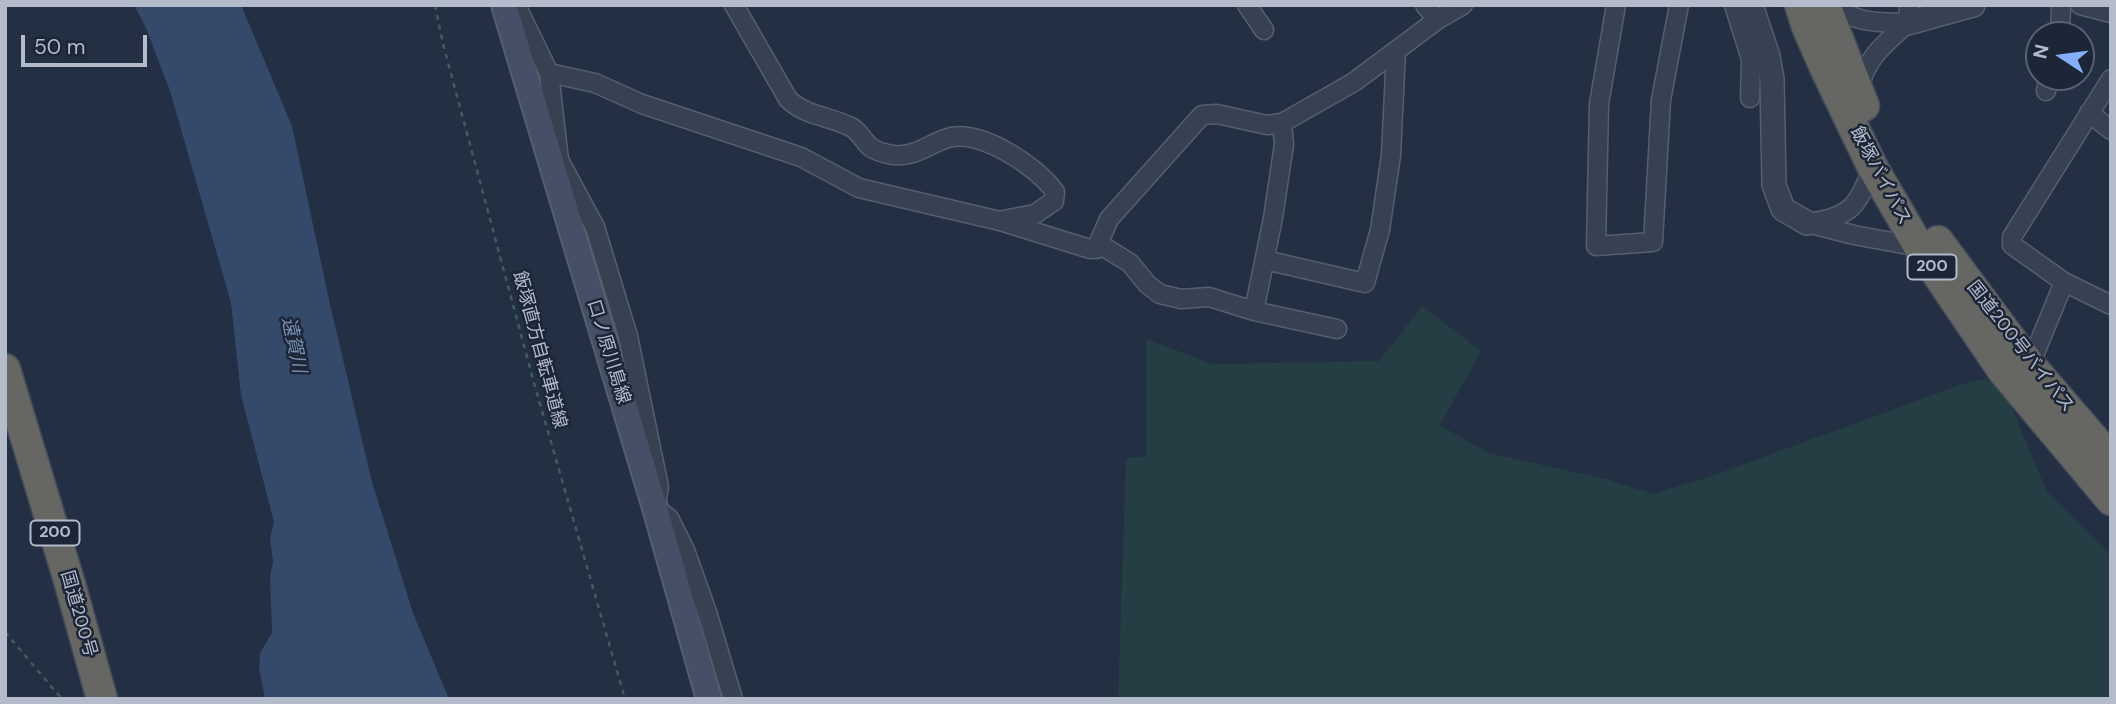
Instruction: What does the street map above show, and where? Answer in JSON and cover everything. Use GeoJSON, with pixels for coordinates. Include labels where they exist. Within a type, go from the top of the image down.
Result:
{"type":"FeatureCollection","features":[{"type":"Feature","properties":{"kind":"highway","name":"飯塚バイパス"},"geometry":{"type":"LineString","coordinates":[[1800,5],[1807,27],[1872,168],[1919,247],[2003,371],[2111,500]]}},
{"type":"Feature","properties":{"kind":"highway","name":"国道200号バイパス"},"geometry":{"type":"LineString","coordinates":[[1825,5],[1857,93],[1891,162],[1934,236],[2030,365],[2111,459]]}},
{"type":"Feature","properties":{"kind":"highway","name":"国道200号"},"geometry":{"type":"LineString","coordinates":[[5,369],[102,699]]}},
{"type":"Feature","properties":{"kind":"main road","name":"口ノ原川島線"},"geometry":{"type":"LineString","coordinates":[[504,5],[530,94],[556,161],[709,699]]}},
{"type":"Feature","properties":{"kind":"street"},"geometry":{"type":"LineString","coordinates":[[516,5],[549,73],[556,161]]}},
{"type":"Feature","properties":{"kind":"street"},"geometry":{"type":"LineString","coordinates":[[734,5],[788,99],[797,108],[851,127],[870,146],[895,155],[929,148],[946,138],[968,135],[1016,157],[1051,185],[1055,192],[1054,201],[1035,214],[1000,221]]}},
{"type":"Feature","properties":{"kind":"street"},"geometry":{"type":"LineString","coordinates":[[1247,5],[1264,30]]}},
{"type":"Feature","properties":{"kind":"street"},"geometry":{"type":"LineString","coordinates":[[1424,5],[1450,11]]}},
{"type":"Feature","properties":{"kind":"street"},"geometry":{"type":"LineString","coordinates":[[1616,5],[1600,104],[1597,246],[1653,242],[1661,100],[1679,5]]}},
{"type":"Feature","properties":{"kind":"street"},"geometry":{"type":"LineString","coordinates":[[1734,5],[1751,60],[1749,98]]}},
{"type":"Feature","properties":{"kind":"street"},"geometry":{"type":"LineString","coordinates":[[1751,5],[1768,56],[1772,79],[1774,185],[1783,209],[1807,223],[1919,247]]}},
{"type":"Feature","properties":{"kind":"street"},"geometry":{"type":"LineString","coordinates":[[1832,5],[1846,15],[1864,21],[1973,5]]}},
{"type":"Feature","properties":{"kind":"street"},"geometry":{"type":"LineString","coordinates":[[2080,5],[2111,13]]}},
{"type":"Feature","properties":{"kind":"street"},"geometry":{"type":"LineString","coordinates":[[549,73],[595,83],[642,104],[801,157],[859,188],[1000,221],[1096,249],[1110,219],[1202,115],[1217,114],[1267,125],[1282,123],[1354,82],[1450,11]]}},
{"type":"Feature","properties":{"kind":"street"},"geometry":{"type":"LineString","coordinates":[[1857,93],[1863,74],[1876,51],[1908,14]]}},
{"type":"Feature","properties":{"kind":"street"},"geometry":{"type":"LineString","coordinates":[[1265,260],[1365,283],[1380,230],[1391,156],[1396,51]]}},
{"type":"Feature","properties":{"kind":"street"},"geometry":{"type":"LineString","coordinates":[[2111,79],[2012,237],[2012,245],[2064,282],[2111,305]]}},
{"type":"Feature","properties":{"kind":"street"},"geometry":{"type":"LineString","coordinates":[[2089,113],[2111,130]]}},
{"type":"Feature","properties":{"kind":"street"},"geometry":{"type":"LineString","coordinates":[[1254,311],[1273,218],[1284,144],[1282,123]]}},
{"type":"Feature","properties":{"kind":"street"},"geometry":{"type":"LineString","coordinates":[[1807,223],[1835,219],[1851,209],[1862,194],[1872,168]]}},
{"type":"Feature","properties":{"kind":"street"},"geometry":{"type":"LineString","coordinates":[[1099,244],[1130,263],[1147,284],[1160,294],[1181,299],[1209,297],[1254,311],[1337,328]]}},
{"type":"Feature","properties":{"kind":"street"},"geometry":{"type":"LineString","coordinates":[[2030,365],[2064,282]]}},
{"type":"Feature","properties":{"kind":"street"},"geometry":{"type":"LineString","coordinates":[[655,508],[669,517],[685,550],[733,699]]}},
{"type":"Feature","properties":{"kind":"path","name":"飯塚直方自転車道線"},"geometry":{"type":"LineString","coordinates":[[435,5],[443,44],[531,370],[625,699]]}},
{"type":"Feature","properties":{"kind":"path"},"geometry":{"type":"LineString","coordinates":[[5,632],[62,699]]}},
{"type":"Feature","properties":{"kind":"green space"},"geometry":{"type":"Polygon","coordinates":[[[1422,306],[1481,351],[1440,425],[1488,453],[1606,479],[1653,494],[1712,476],[1962,384],[1985,379],[2005,391],[2047,492],[2111,556],[2111,699],[1118,699],[1126,458],[1146,457],[1146,339],[1213,364],[1379,361],[1422,306]]]}},
{"type":"Feature","properties":{"kind":"water","name":"遠賀川"},"geometry":{"type":"Polygon","coordinates":[[[134,5],[241,5],[292,126],[372,482],[413,613],[449,699],[265,699],[259,668],[260,653],[272,633],[270,576],[273,562],[270,538],[274,522],[241,395],[231,303],[170,91],[146,28],[134,5]]]}}]}
